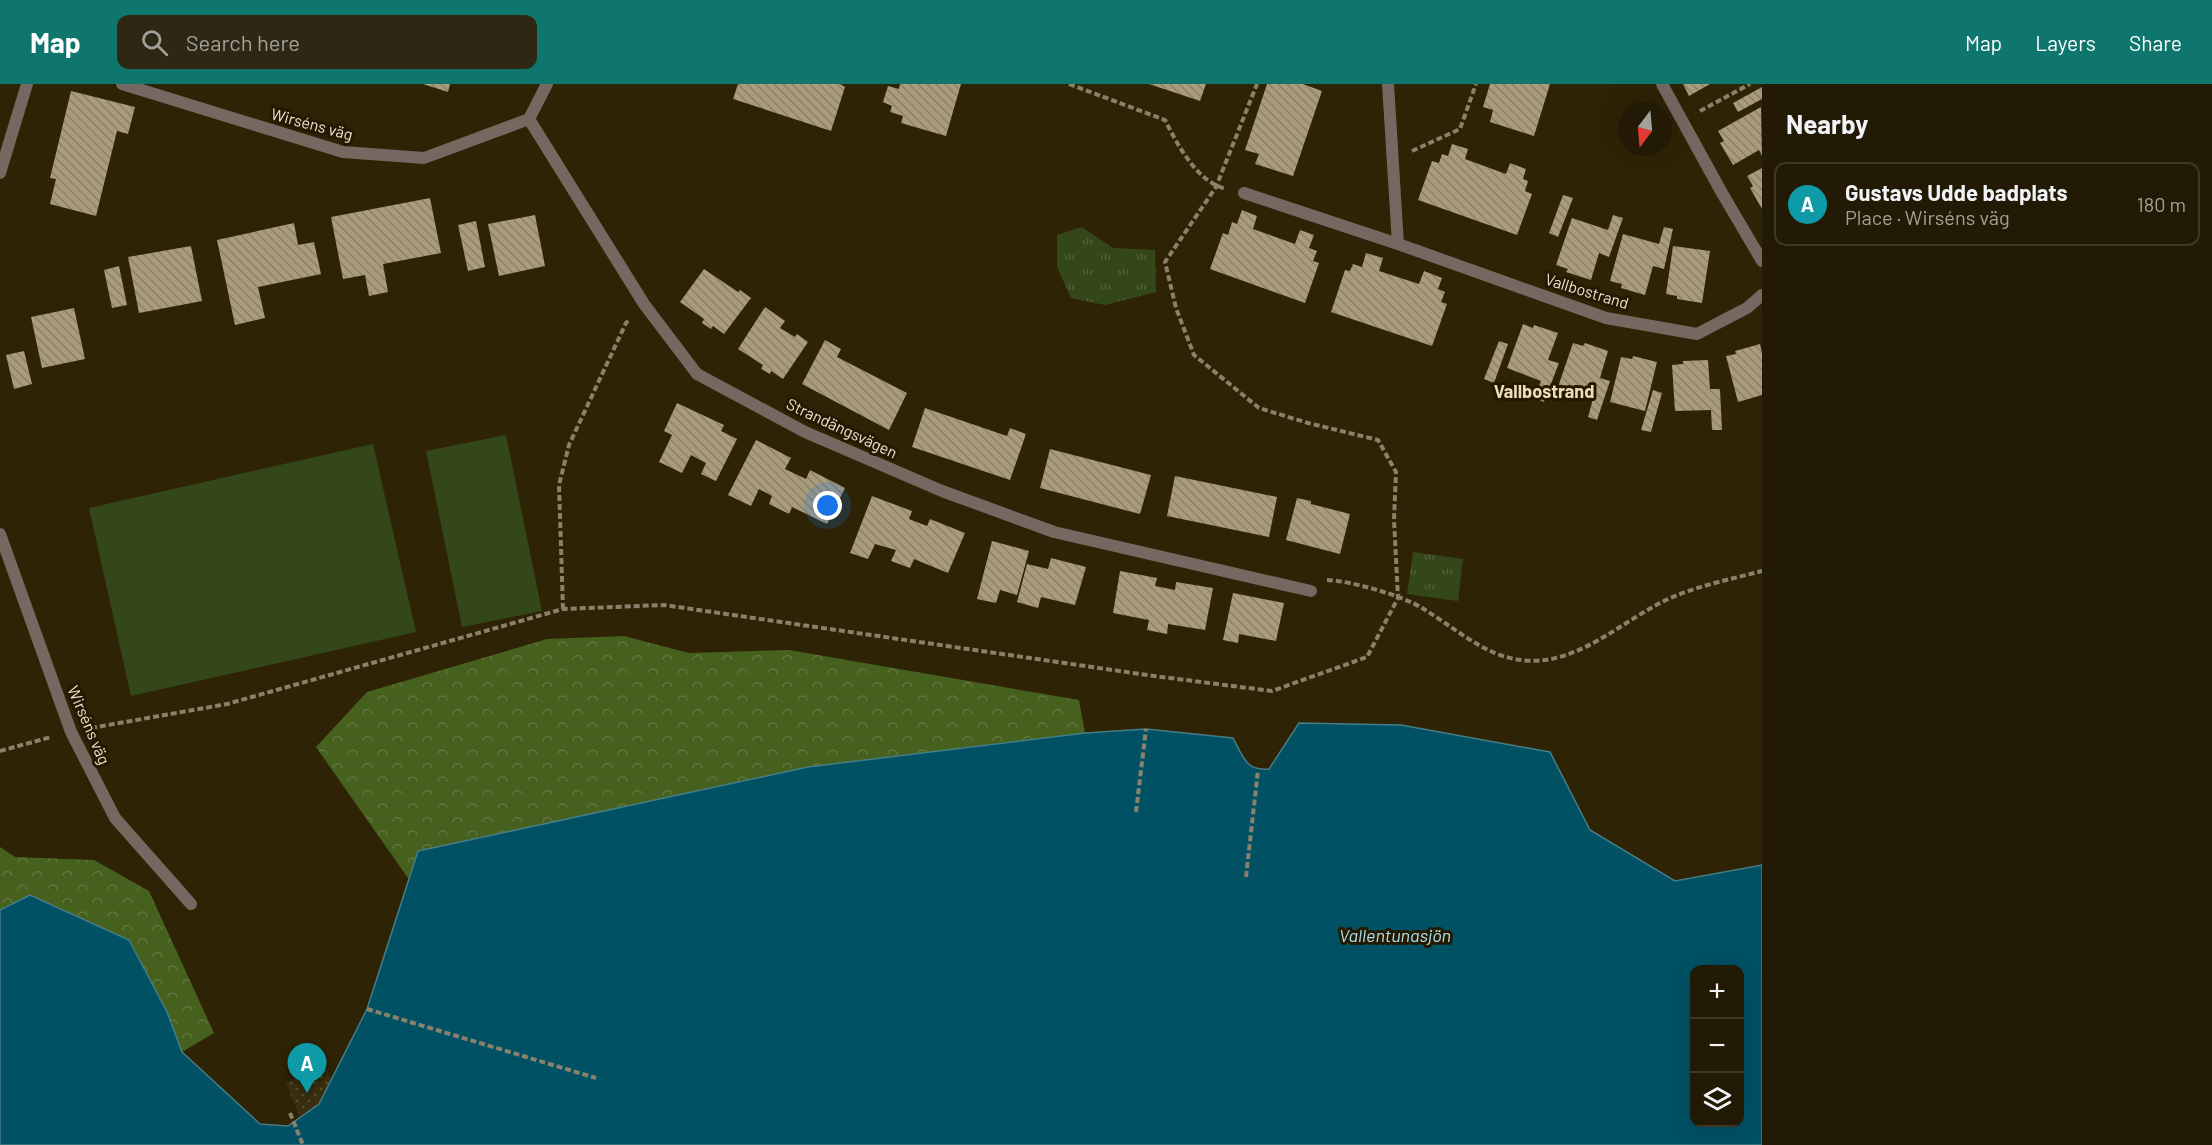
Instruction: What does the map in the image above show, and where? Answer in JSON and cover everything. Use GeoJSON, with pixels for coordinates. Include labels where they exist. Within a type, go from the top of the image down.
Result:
{"type":"FeatureCollection","features":[{"type":"Feature","properties":{"kind":"street"},"geometry":{"type":"LineString","coordinates":[[0,173],[27,84]]}},
{"type":"Feature","properties":{"kind":"street","name":"Wirséns väg"},"geometry":{"type":"LineString","coordinates":[[122,84],[343,152],[424,158],[529,119]]}},
{"type":"Feature","properties":{"kind":"street"},"geometry":{"type":"LineString","coordinates":[[529,119],[548,84]]}},
{"type":"Feature","properties":{"kind":"street"},"geometry":{"type":"LineString","coordinates":[[1388,84],[1398,244]]}},
{"type":"Feature","properties":{"kind":"street"},"geometry":{"type":"LineString","coordinates":[[1662,84],[1762,261]]}},
{"type":"Feature","properties":{"kind":"street","name":"Strandängsvägen"},"geometry":{"type":"LineString","coordinates":[[529,119],[644,304],[697,374],[805,432],[942,491],[1053,532],[1311,591]]}},
{"type":"Feature","properties":{"kind":"street","name":"Vallbostrand"},"geometry":{"type":"LineString","coordinates":[[1244,193],[1398,244],[1606,318],[1697,334],[1747,308],[1762,295]]}},
{"type":"Feature","properties":{"kind":"street","name":"Wirséns väg"},"geometry":{"type":"LineString","coordinates":[[0,534],[71,732],[115,818],[191,904]]}},
{"type":"Feature","properties":{"kind":"path"},"geometry":{"type":"LineString","coordinates":[[1069,84],[1165,120],[1183,155],[1216,187],[1244,193]]}},
{"type":"Feature","properties":{"kind":"path"},"geometry":{"type":"LineString","coordinates":[[0,752],[71,732],[227,704],[563,609],[664,605],[1142,674],[1272,690],[1367,657],[1398,598],[1394,520],[1396,472],[1378,440],[1259,408],[1194,355],[1176,308],[1165,262],[1216,187],[1257,84]]}},
{"type":"Feature","properties":{"kind":"path"},"geometry":{"type":"LineString","coordinates":[[1392,160],[1460,129],[1476,84]]}},
{"type":"Feature","properties":{"kind":"path"},"geometry":{"type":"LineString","coordinates":[[1682,121],[1750,84]]}},
{"type":"Feature","properties":{"kind":"path"},"geometry":{"type":"LineString","coordinates":[[563,609],[559,485],[569,445],[626,323],[644,304]]}},
{"type":"Feature","properties":{"kind":"path"},"geometry":{"type":"LineString","coordinates":[[1311,591],[1320,579],[1341,581],[1398,598],[1419,606],[1500,655],[1536,662],[1573,654],[1659,604],[1692,590],[1762,571]]}},
{"type":"Feature","properties":{"kind":"path"},"geometry":{"type":"LineString","coordinates":[[1136,812],[1146,729]]}},
{"type":"Feature","properties":{"kind":"path"},"geometry":{"type":"LineString","coordinates":[[1246,877],[1258,770]]}},
{"type":"Feature","properties":{"kind":"path"},"geometry":{"type":"LineString","coordinates":[[367,1009],[597,1078]]}},
{"type":"Feature","properties":{"kind":"path"},"geometry":{"type":"LineString","coordinates":[[290,1113],[303,1145]]}},
{"type":"Feature","properties":{"kind":"green space"},"geometry":{"type":"Polygon","coordinates":[[[1082,227],[1113,248],[1155,250],[1156,292],[1105,305],[1071,298],[1057,267],[1057,235],[1082,227]]]}},
{"type":"Feature","properties":{"kind":"green space"},"geometry":{"type":"Polygon","coordinates":[[[506,435],[542,611],[462,627],[426,451],[506,435]]]}},
{"type":"Feature","properties":{"kind":"green space"},"geometry":{"type":"Polygon","coordinates":[[[373,444],[416,632],[131,696],[89,508],[373,444]]]}},
{"type":"Feature","properties":{"kind":"green space"},"geometry":{"type":"Polygon","coordinates":[[[1413,552],[1463,559],[1458,601],[1407,594],[1413,552]]]}},
{"type":"Feature","properties":{"kind":"green space"},"geometry":{"type":"Polygon","coordinates":[[[624,636],[689,653],[789,650],[1079,700],[1085,733],[808,767],[418,851],[410,881],[316,747],[367,692],[547,639],[624,636]]]}},
{"type":"Feature","properties":{"kind":"green space"},"geometry":{"type":"Polygon","coordinates":[[[0,847],[15,857],[94,860],[149,891],[214,1033],[182,1052],[167,1012],[129,940],[30,895],[0,910],[0,847]]]}},
{"type":"Feature","properties":{"kind":"sand"},"geometry":{"type":"Polygon","coordinates":[[[322,1064],[332,1079],[319,1104],[300,1118],[286,1083],[322,1064]]]}},
{"type":"Feature","properties":{"kind":"water","name":"Vallentunasjön"},"geometry":{"type":"Polygon","coordinates":[[[1299,723],[1401,725],[1550,752],[1590,830],[1675,881],[1762,865],[1762,1145],[0,1145],[0,910],[30,895],[129,940],[167,1012],[182,1052],[260,1124],[288,1126],[319,1104],[367,1009],[418,851],[808,767],[1085,733],[1146,729],[1233,738],[1246,761],[1255,768],[1269,769],[1299,723]]]}},
{"type":"Feature","properties":{"kind":"building"},"geometry":{"type":"Polygon","coordinates":[[[423,84],[450,84],[448,92],[423,84]]]}},
{"type":"Feature","properties":{"kind":"building"},"geometry":{"type":"Polygon","coordinates":[[[738,84],[840,84],[845,87],[831,131],[733,99],[738,84]]]}},
{"type":"Feature","properties":{"kind":"building"},"geometry":{"type":"Polygon","coordinates":[[[900,84],[961,84],[946,136],[901,123],[903,116],[890,112],[892,106],[883,102],[888,86],[899,89],[900,84]]]}},
{"type":"Feature","properties":{"kind":"building"},"geometry":{"type":"Polygon","coordinates":[[[1149,84],[1206,84],[1200,101],[1149,84]]]}},
{"type":"Feature","properties":{"kind":"building"},"geometry":{"type":"Polygon","coordinates":[[[1267,84],[1303,84],[1322,91],[1293,176],[1255,164],[1259,154],[1245,150],[1267,84]]]}},
{"type":"Feature","properties":{"kind":"building"},"geometry":{"type":"Polygon","coordinates":[[[1490,84],[1550,84],[1534,136],[1490,122],[1493,110],[1483,107],[1490,84]]]}},
{"type":"Feature","properties":{"kind":"building"},"geometry":{"type":"Polygon","coordinates":[[[1683,84],[1710,84],[1689,96],[1683,84]]]}},
{"type":"Feature","properties":{"kind":"building"},"geometry":{"type":"Polygon","coordinates":[[[1762,87],[1762,99],[1738,112],[1733,103],[1762,87]]]}},
{"type":"Feature","properties":{"kind":"building"},"geometry":{"type":"Polygon","coordinates":[[[71,91],[135,107],[128,134],[117,131],[96,216],[50,204],[56,179],[50,178],[71,91]]]}},
{"type":"Feature","properties":{"kind":"building"},"geometry":{"type":"Polygon","coordinates":[[[1761,107],[1762,156],[1759,150],[1733,165],[1720,143],[1724,141],[1718,131],[1761,107]]]}},
{"type":"Feature","properties":{"kind":"building"},"geometry":{"type":"Polygon","coordinates":[[[1452,144],[1468,149],[1465,159],[1506,174],[1510,163],[1526,169],[1523,179],[1528,181],[1525,191],[1532,194],[1517,235],[1418,200],[1432,161],[1439,163],[1442,154],[1448,156],[1452,144]]]}},
{"type":"Feature","properties":{"kind":"building"},"geometry":{"type":"Polygon","coordinates":[[[1762,168],[1762,209],[1750,188],[1753,186],[1747,176],[1762,168]]]}},
{"type":"Feature","properties":{"kind":"building"},"geometry":{"type":"Polygon","coordinates":[[[1563,195],[1573,198],[1558,237],[1549,233],[1563,195]]]}},
{"type":"Feature","properties":{"kind":"building"},"geometry":{"type":"Polygon","coordinates":[[[430,198],[441,253],[383,264],[388,292],[369,296],[365,275],[343,279],[331,217],[430,198]]]}},
{"type":"Feature","properties":{"kind":"building"},"geometry":{"type":"Polygon","coordinates":[[[1242,210],[1257,216],[1253,229],[1295,244],[1300,230],[1314,235],[1309,248],[1317,251],[1313,261],[1319,263],[1305,303],[1210,269],[1223,233],[1228,235],[1232,222],[1237,224],[1242,210]]]}},
{"type":"Feature","properties":{"kind":"building"},"geometry":{"type":"Polygon","coordinates":[[[535,215],[545,266],[499,276],[488,224],[535,215]]]}},
{"type":"Feature","properties":{"kind":"building"},"geometry":{"type":"Polygon","coordinates":[[[1613,215],[1623,218],[1609,257],[1599,253],[1591,280],[1566,272],[1568,269],[1556,265],[1572,218],[1608,230],[1613,215]]]}},
{"type":"Feature","properties":{"kind":"building"},"geometry":{"type":"Polygon","coordinates":[[[476,221],[485,267],[468,271],[458,225],[476,221]]]}},
{"type":"Feature","properties":{"kind":"building"},"geometry":{"type":"Polygon","coordinates":[[[294,223],[298,245],[314,242],[321,274],[258,287],[265,318],[235,325],[217,240],[294,223]]]}},
{"type":"Feature","properties":{"kind":"building"},"geometry":{"type":"Polygon","coordinates":[[[1664,227],[1673,229],[1664,269],[1653,266],[1645,295],[1621,288],[1622,284],[1610,281],[1623,234],[1659,244],[1664,227]]]}},
{"type":"Feature","properties":{"kind":"building"},"geometry":{"type":"Polygon","coordinates":[[[191,246],[202,301],[139,313],[128,257],[191,246]]]}},
{"type":"Feature","properties":{"kind":"building"},"geometry":{"type":"Polygon","coordinates":[[[1673,246],[1710,251],[1702,303],[1677,299],[1677,296],[1666,294],[1673,246]]]}},
{"type":"Feature","properties":{"kind":"building"},"geometry":{"type":"Polygon","coordinates":[[[1366,253],[1383,258],[1379,271],[1419,284],[1424,271],[1442,278],[1438,289],[1445,292],[1441,302],[1447,304],[1432,346],[1331,312],[1345,270],[1350,271],[1353,264],[1362,267],[1366,253]]]}},
{"type":"Feature","properties":{"kind":"building"},"geometry":{"type":"Polygon","coordinates":[[[119,266],[127,305],[112,308],[104,270],[119,266]]]}},
{"type":"Feature","properties":{"kind":"building"},"geometry":{"type":"Polygon","coordinates":[[[704,269],[751,298],[724,334],[713,326],[711,329],[702,323],[704,319],[680,302],[704,269]]]}},
{"type":"Feature","properties":{"kind":"building"},"geometry":{"type":"Polygon","coordinates":[[[765,307],[785,321],[780,328],[795,337],[797,334],[808,342],[783,379],[771,371],[770,374],[761,369],[763,365],[738,349],[765,307]]]}},
{"type":"Feature","properties":{"kind":"building"},"geometry":{"type":"Polygon","coordinates":[[[74,308],[85,359],[42,368],[31,317],[74,308]]]}},
{"type":"Feature","properties":{"kind":"building"},"geometry":{"type":"Polygon","coordinates":[[[1523,324],[1558,333],[1548,360],[1559,363],[1544,402],[1534,398],[1541,381],[1507,368],[1523,324]]]}},
{"type":"Feature","properties":{"kind":"building"},"geometry":{"type":"Polygon","coordinates":[[[825,340],[841,349],[837,357],[907,393],[889,430],[802,384],[825,340]]]}},
{"type":"Feature","properties":{"kind":"building"},"geometry":{"type":"Polygon","coordinates":[[[1499,341],[1508,344],[1494,383],[1484,379],[1499,341]]]}},
{"type":"Feature","properties":{"kind":"building"},"geometry":{"type":"Polygon","coordinates":[[[1573,343],[1583,346],[1585,343],[1608,351],[1600,378],[1610,381],[1597,420],[1588,417],[1593,399],[1558,387],[1573,343]]]}},
{"type":"Feature","properties":{"kind":"building"},"geometry":{"type":"Polygon","coordinates":[[[1760,344],[1762,395],[1738,402],[1726,356],[1760,344]]]}},
{"type":"Feature","properties":{"kind":"building"},"geometry":{"type":"Polygon","coordinates":[[[24,351],[32,384],[14,389],[6,355],[24,351]]]}},
{"type":"Feature","properties":{"kind":"building"},"geometry":{"type":"Polygon","coordinates":[[[1633,356],[1657,362],[1645,411],[1610,402],[1621,357],[1632,359],[1633,356]]]}},
{"type":"Feature","properties":{"kind":"building"},"geometry":{"type":"Polygon","coordinates":[[[1708,360],[1710,389],[1720,389],[1722,430],[1712,430],[1711,410],[1675,411],[1672,365],[1683,364],[1683,361],[1708,360]]]}},
{"type":"Feature","properties":{"kind":"building"},"geometry":{"type":"Polygon","coordinates":[[[1653,390],[1662,393],[1651,432],[1641,430],[1653,390]]]}},
{"type":"Feature","properties":{"kind":"building"},"geometry":{"type":"Polygon","coordinates":[[[677,403],[724,425],[721,431],[737,439],[716,481],[701,474],[706,463],[691,455],[682,473],[659,462],[672,435],[664,431],[677,403]]]}},
{"type":"Feature","properties":{"kind":"building"},"geometry":{"type":"Polygon","coordinates":[[[925,408],[1007,436],[1010,428],[1026,434],[1010,480],[912,447],[925,408]]]}},
{"type":"Feature","properties":{"kind":"building"},"geometry":{"type":"Polygon","coordinates":[[[756,440],[791,458],[785,469],[806,479],[810,470],[845,488],[827,524],[792,507],[789,514],[769,504],[772,496],[759,489],[751,506],[728,495],[756,440]]]}},
{"type":"Feature","properties":{"kind":"building"},"geometry":{"type":"Polygon","coordinates":[[[1050,449],[1151,475],[1140,514],[1040,488],[1050,449]]]}},
{"type":"Feature","properties":{"kind":"building"},"geometry":{"type":"Polygon","coordinates":[[[1175,476],[1277,497],[1269,537],[1167,516],[1175,476]]]}},
{"type":"Feature","properties":{"kind":"building"},"geometry":{"type":"Polygon","coordinates":[[[872,496],[912,511],[909,519],[927,526],[930,519],[965,533],[948,573],[914,559],[910,568],[891,561],[896,550],[875,544],[868,559],[850,553],[872,496]]]}},
{"type":"Feature","properties":{"kind":"building"},"geometry":{"type":"Polygon","coordinates":[[[1297,498],[1350,514],[1340,554],[1286,540],[1297,498]]]}},
{"type":"Feature","properties":{"kind":"building"},"geometry":{"type":"Polygon","coordinates":[[[992,541],[1029,551],[1017,595],[1000,590],[996,603],[977,599],[992,541]]]}},
{"type":"Feature","properties":{"kind":"building"},"geometry":{"type":"Polygon","coordinates":[[[1051,558],[1086,567],[1075,605],[1041,597],[1038,608],[1017,602],[1027,564],[1048,569],[1051,558]]]}},
{"type":"Feature","properties":{"kind":"building"},"geometry":{"type":"Polygon","coordinates":[[[1120,571],[1157,578],[1155,586],[1175,590],[1176,582],[1213,588],[1205,630],[1168,624],[1167,634],[1147,630],[1149,620],[1113,613],[1120,571]]]}},
{"type":"Feature","properties":{"kind":"building"},"geometry":{"type":"Polygon","coordinates":[[[1233,593],[1284,603],[1276,641],[1239,634],[1238,643],[1223,640],[1233,593]]]}},
{"type":"Feature","properties":{"kind":"place","name":"Gustavs Udde badplats"},"geometry":{"type":"Point","coordinates":[307,1093]}},
{"type":"Feature","properties":{"kind":"district","name":"Vallbostrand"},"geometry":{"type":"Point","coordinates":[1544,392]}}]}
